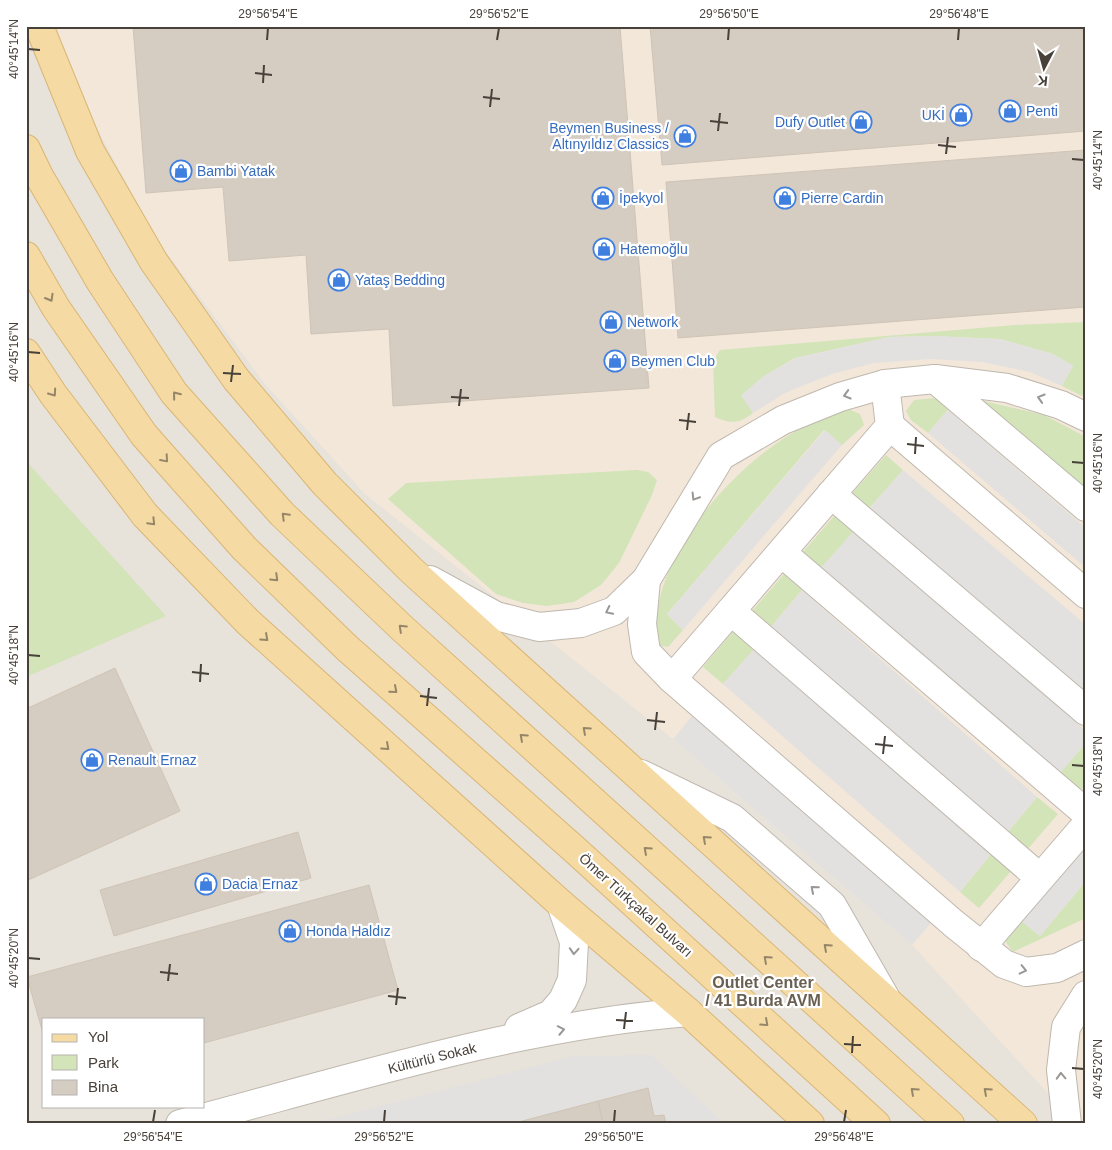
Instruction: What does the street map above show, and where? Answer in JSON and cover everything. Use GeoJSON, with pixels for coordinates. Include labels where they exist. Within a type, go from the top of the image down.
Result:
{"type":"FeatureCollection","features":[{"type":"Feature","properties":{"kind":"main road"},"geometry":{"type":"LineString","coordinates":[[39,26],[90,151],[154,262],[242,387],[324,484],[411,570],[625,766],[1023,1124]]}},
{"type":"Feature","properties":{"kind":"main road"},"geometry":{"type":"LineString","coordinates":[[26,149],[39,176],[100,282],[174,393],[282,514],[403,629],[950,1124]]}},
{"type":"Feature","properties":{"kind":"main road","name":"Ömer Türkçakal Bulvarı"},"geometry":{"type":"LineString","coordinates":[[26,256],[56,308],[144,435],[244,548],[347,648],[574,849],[876,1124]]}},
{"type":"Feature","properties":{"kind":"main road"},"geometry":{"type":"LineString","coordinates":[[26,353],[53,394],[145,515],[248,622],[561,904],[688,1012],[810,1124]]}},
{"type":"Feature","properties":{"kind":"street"},"geometry":{"type":"LineString","coordinates":[[411,570],[496,616],[539,627],[581,622],[614,611],[646,580],[721,456],[783,420],[840,397],[885,384],[935,379],[1007,388],[1061,405],[1086,417]]}},
{"type":"Feature","properties":{"kind":"street"},"geometry":{"type":"LineString","coordinates":[[935,379],[1086,507]]}},
{"type":"Feature","properties":{"kind":"street"},"geometry":{"type":"LineString","coordinates":[[885,384],[890,426],[1086,594]]}},
{"type":"Feature","properties":{"kind":"street"},"geometry":{"type":"LineString","coordinates":[[672,678],[890,426]]}},
{"type":"Feature","properties":{"kind":"street"},"geometry":{"type":"LineString","coordinates":[[832,494],[1086,712]]}},
{"type":"Feature","properties":{"kind":"street"},"geometry":{"type":"LineString","coordinates":[[782,553],[1086,813]]}},
{"type":"Feature","properties":{"kind":"street"},"geometry":{"type":"LineString","coordinates":[[646,580],[642,624],[646,652],[672,678],[981,947],[1004,964],[1026,972],[1057,968],[1086,954]]}},
{"type":"Feature","properties":{"kind":"street"},"geometry":{"type":"LineString","coordinates":[[731,611],[1040,877]]}},
{"type":"Feature","properties":{"kind":"street"},"geometry":{"type":"LineString","coordinates":[[981,947],[1086,825]]}},
{"type":"Feature","properties":{"kind":"street"},"geometry":{"type":"LineString","coordinates":[[479,1046],[551,1014],[563,1000],[572,980],[574,942],[561,904]]}},
{"type":"Feature","properties":{"kind":"street"},"geometry":{"type":"LineString","coordinates":[[1067,1124],[1061,1070],[1066,1027],[1086,995]]}},
{"type":"Feature","properties":{"kind":"street","name":"Kültürlü Sokak"},"geometry":{"type":"LineString","coordinates":[[180,1124],[479,1046],[635,1016],[688,1012]]}},
{"type":"Feature","properties":{"kind":"shaded area"},"geometry":{"type":"Polygon","coordinates":[[[26,26],[1086,26],[1086,1124],[26,1124],[26,26]]]}},
{"type":"Feature","properties":{"kind":"shaded area"},"geometry":{"type":"Polygon","coordinates":[[[56,26],[1086,26],[1086,1124],[1076,1124],[912,945],[673,739],[365,494],[265,384],[157,240],[72,82],[56,26]]]}},
{"type":"Feature","properties":{"kind":"shaded area"},"geometry":{"type":"Polygon","coordinates":[[[932,336],[1000,339],[1053,354],[1073,366],[1062,386],[1030,372],[982,362],[930,359],[874,363],[832,374],[785,393],[753,413],[741,395],[764,376],[796,358],[889,337],[932,336]]]}},
{"type":"Feature","properties":{"kind":"shaded area"},"geometry":{"type":"Polygon","coordinates":[[[948,410],[1086,528],[1086,568],[928,433],[948,410]]]}},
{"type":"Feature","properties":{"kind":"shaded area"},"geometry":{"type":"Polygon","coordinates":[[[825,430],[842,445],[683,630],[667,614],[825,430]]]}},
{"type":"Feature","properties":{"kind":"shaded area"},"geometry":{"type":"Polygon","coordinates":[[[903,470],[1086,625],[1086,697],[866,512],[903,470]]]}},
{"type":"Feature","properties":{"kind":"shaded area"},"geometry":{"type":"Polygon","coordinates":[[[855,530],[1086,731],[1086,743],[1059,774],[821,568],[855,530]]]}},
{"type":"Feature","properties":{"kind":"shaded area"},"geometry":{"type":"Polygon","coordinates":[[[802,590],[1037,797],[1006,834],[771,627],[802,590]]]}},
{"type":"Feature","properties":{"kind":"shaded area"},"geometry":{"type":"Polygon","coordinates":[[[757,646],[992,853],[960,892],[723,684],[757,646]]]}},
{"type":"Feature","properties":{"kind":"shaded area"},"geometry":{"type":"Polygon","coordinates":[[[692,716],[932,922],[912,945],[673,739],[692,716]]]}},
{"type":"Feature","properties":{"kind":"shaded area"},"geometry":{"type":"Polygon","coordinates":[[[1086,839],[1086,881],[1040,936],[1019,919],[1086,839]]]}},
{"type":"Feature","properties":{"kind":"shaded area"},"geometry":{"type":"Polygon","coordinates":[[[651,1055],[725,1124],[666,1124],[664,1115],[654,1116],[648,1088],[511,1124],[311,1124],[574,1056],[651,1055]]]}},
{"type":"Feature","properties":{"kind":"green space"},"geometry":{"type":"Polygon","coordinates":[[[1086,322],[1086,386],[1082,396],[1062,386],[1073,366],[1053,354],[1000,339],[932,336],[889,337],[795,358],[764,376],[742,395],[753,413],[734,422],[715,417],[713,361],[720,350],[1015,325],[1086,322]]]}},
{"type":"Feature","properties":{"kind":"green space"},"geometry":{"type":"Polygon","coordinates":[[[937,398],[952,405],[928,433],[911,420],[906,411],[914,400],[937,398]]]}},
{"type":"Feature","properties":{"kind":"green space"},"geometry":{"type":"Polygon","coordinates":[[[970,398],[1044,415],[1086,437],[1086,497],[970,398]]]}},
{"type":"Feature","properties":{"kind":"green space"},"geometry":{"type":"Polygon","coordinates":[[[848,409],[860,414],[864,425],[842,445],[824,430],[667,614],[683,630],[668,647],[657,645],[657,615],[664,584],[677,554],[695,525],[716,498],[740,473],[789,435],[825,417],[848,409]]]}},
{"type":"Feature","properties":{"kind":"green space"},"geometry":{"type":"Polygon","coordinates":[[[886,455],[903,470],[866,512],[849,497],[886,455]]]}},
{"type":"Feature","properties":{"kind":"green space"},"geometry":{"type":"Polygon","coordinates":[[[26,461],[166,616],[26,677],[26,461]]]}},
{"type":"Feature","properties":{"kind":"green space"},"geometry":{"type":"Polygon","coordinates":[[[637,470],[648,472],[657,480],[652,495],[619,563],[601,585],[574,602],[547,606],[523,603],[496,594],[388,499],[406,483],[637,470]]]}},
{"type":"Feature","properties":{"kind":"green space"},"geometry":{"type":"Polygon","coordinates":[[[836,514],[855,530],[821,568],[803,552],[836,514]]]}},
{"type":"Feature","properties":{"kind":"green space"},"geometry":{"type":"Polygon","coordinates":[[[784,574],[802,590],[771,627],[752,611],[784,574]]]}},
{"type":"Feature","properties":{"kind":"green space"},"geometry":{"type":"Polygon","coordinates":[[[736,628],[757,646],[723,684],[703,667],[736,628]]]}},
{"type":"Feature","properties":{"kind":"green space"},"geometry":{"type":"Polygon","coordinates":[[[1086,743],[1086,784],[1079,792],[1059,774],[1086,743]]]}},
{"type":"Feature","properties":{"kind":"green space"},"geometry":{"type":"Polygon","coordinates":[[[1037,797],[1058,814],[1026,851],[1006,834],[1037,797]]]}},
{"type":"Feature","properties":{"kind":"green space"},"geometry":{"type":"Polygon","coordinates":[[[992,853],[1012,870],[979,908],[960,892],[992,853]]]}},
{"type":"Feature","properties":{"kind":"green space"},"geometry":{"type":"Polygon","coordinates":[[[1086,881],[1086,918],[1013,952],[1003,938],[1019,919],[1040,936],[1086,881]]]}},
{"type":"Feature","properties":{"kind":"building"},"geometry":{"type":"Polygon","coordinates":[[[133,26],[620,26],[649,388],[393,406],[389,329],[311,334],[306,255],[229,261],[223,187],[146,193],[133,26]]]}},
{"type":"Feature","properties":{"kind":"building"},"geometry":{"type":"Polygon","coordinates":[[[650,26],[1082,26],[1086,71],[1086,131],[662,165],[650,26]]]}},
{"type":"Feature","properties":{"kind":"building"},"geometry":{"type":"Polygon","coordinates":[[[1086,150],[1086,307],[678,338],[666,182],[1086,150]]]}},
{"type":"Feature","properties":{"kind":"building","name":"Renault Ernaz"},"geometry":{"type":"Polygon","coordinates":[[[115,668],[180,811],[26,881],[26,709],[115,668]]]}},
{"type":"Feature","properties":{"kind":"building","name":"Dacia Ernaz"},"geometry":{"type":"Polygon","coordinates":[[[298,832],[311,878],[114,936],[100,890],[298,832]]]}},
{"type":"Feature","properties":{"kind":"building","name":"Honda Haldız"},"geometry":{"type":"Polygon","coordinates":[[[369,885],[398,990],[205,1043],[205,1018],[42,1018],[42,1030],[27,977],[369,885]]]}},
{"type":"Feature","properties":{"kind":"building"},"geometry":{"type":"Polygon","coordinates":[[[648,1088],[654,1116],[664,1115],[666,1124],[603,1124],[598,1101],[648,1088]]]}},
{"type":"Feature","properties":{"kind":"building"},"geometry":{"type":"Polygon","coordinates":[[[598,1101],[603,1124],[511,1124],[598,1101]]]}},
{"type":"Feature","properties":{"kind":"place","name":"Penti"},"geometry":{"type":"Point","coordinates":[1010,111]}},
{"type":"Feature","properties":{"kind":"place","name":"UKİ"},"geometry":{"type":"Point","coordinates":[961,115]}},
{"type":"Feature","properties":{"kind":"place","name":"Dufy Outlet"},"geometry":{"type":"Point","coordinates":[861,122]}},
{"type":"Feature","properties":{"kind":"place","name":"Beymen Business / Altınyıldız Classics"},"geometry":{"type":"Point","coordinates":[685,136]}},
{"type":"Feature","properties":{"kind":"place","name":"Bambi Yatak"},"geometry":{"type":"Point","coordinates":[181,171]}},
{"type":"Feature","properties":{"kind":"place","name":"İpekyol"},"geometry":{"type":"Point","coordinates":[603,198]}},
{"type":"Feature","properties":{"kind":"place","name":"Pierre Cardin"},"geometry":{"type":"Point","coordinates":[785,198]}},
{"type":"Feature","properties":{"kind":"place","name":"Hatemoğlu"},"geometry":{"type":"Point","coordinates":[604,249]}},
{"type":"Feature","properties":{"kind":"place","name":"Yataş Bedding"},"geometry":{"type":"Point","coordinates":[339,280]}},
{"type":"Feature","properties":{"kind":"place","name":"Network"},"geometry":{"type":"Point","coordinates":[611,322]}},
{"type":"Feature","properties":{"kind":"place","name":"Beymen Club"},"geometry":{"type":"Point","coordinates":[615,361]}},
{"type":"Feature","properties":{"kind":"place","name":"Renault Ernaz"},"geometry":{"type":"Point","coordinates":[92,760]}},
{"type":"Feature","properties":{"kind":"place","name":"Dacia Ernaz"},"geometry":{"type":"Point","coordinates":[206,884]}},
{"type":"Feature","properties":{"kind":"place","name":"Honda Haldız"},"geometry":{"type":"Point","coordinates":[290,931]}},
{"type":"Feature","properties":{"kind":"district","name":"Outlet Center / 41 Burda AVM"},"geometry":{"type":"Point","coordinates":[763,991]}}]}
